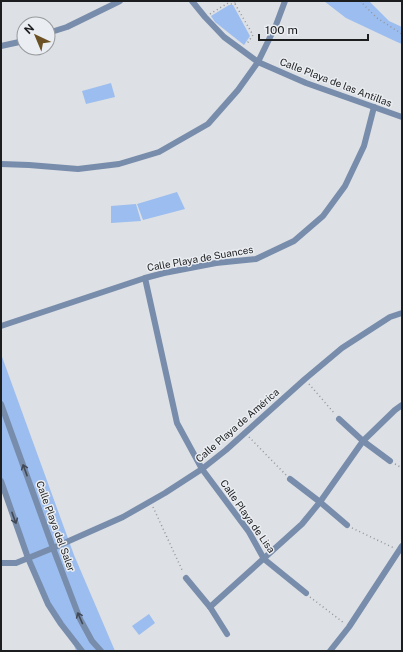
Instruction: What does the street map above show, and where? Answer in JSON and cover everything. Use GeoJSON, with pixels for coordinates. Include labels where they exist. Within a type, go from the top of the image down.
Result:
{"type":"FeatureCollection","features":[{"type":"Feature","properties":{"kind":"street"},"geometry":{"type":"LineString","coordinates":[[56,30],[67,27],[120,1]]}},
{"type":"Feature","properties":{"kind":"street","name":"Calle Playa de las Antillas"},"geometry":{"type":"LineString","coordinates":[[192,1],[224,37],[258,62],[306,84],[402,117]]}},
{"type":"Feature","properties":{"kind":"street"},"geometry":{"type":"LineString","coordinates":[[1,164],[78,169],[119,164],[159,152],[208,124],[238,90],[258,62],[276,25],[285,1]]}},
{"type":"Feature","properties":{"kind":"street"},"geometry":{"type":"LineString","coordinates":[[1,46],[16,43]]}},
{"type":"Feature","properties":{"kind":"street","name":"Calle Playa de Suances"},"geometry":{"type":"LineString","coordinates":[[1,326],[164,272],[216,263],[256,259],[294,241],[323,216],[345,186],[364,146],[374,107]]}},
{"type":"Feature","properties":{"kind":"street","name":"Calle Playa de Lisa"},"geometry":{"type":"LineString","coordinates":[[145,278],[177,423],[202,469],[249,532],[264,559],[306,594]]}},
{"type":"Feature","properties":{"kind":"street","name":"Calle Playa de América"},"geometry":{"type":"LineString","coordinates":[[1,563],[16,563],[53,548],[123,517],[165,493],[202,469],[226,450],[342,348],[390,317],[402,313]]}},
{"type":"Feature","properties":{"kind":"street","name":"Calle Playa del Saler"},"geometry":{"type":"LineString","coordinates":[[1,404],[80,619],[92,641],[101,651]]}},
{"type":"Feature","properties":{"kind":"street"},"geometry":{"type":"LineString","coordinates":[[210,607],[302,524],[320,502],[363,441],[402,405]]}},
{"type":"Feature","properties":{"kind":"street"},"geometry":{"type":"LineString","coordinates":[[338,419],[363,441],[390,461]]}},
{"type":"Feature","properties":{"kind":"street"},"geometry":{"type":"LineString","coordinates":[[290,479],[347,525]]}},
{"type":"Feature","properties":{"kind":"street"},"geometry":{"type":"LineString","coordinates":[[1,481],[28,558],[48,604],[82,651]]}},
{"type":"Feature","properties":{"kind":"street"},"geometry":{"type":"LineString","coordinates":[[330,651],[349,627],[401,549]]}},
{"type":"Feature","properties":{"kind":"street"},"geometry":{"type":"LineString","coordinates":[[186,578],[210,607],[227,634]]}},
{"type":"Feature","properties":{"kind":"path"},"geometry":{"type":"LineString","coordinates":[[360,1],[377,18],[402,34]]}},
{"type":"Feature","properties":{"kind":"path"},"geometry":{"type":"LineString","coordinates":[[205,17],[228,2],[230,4],[235,4]]}},
{"type":"Feature","properties":{"kind":"path"},"geometry":{"type":"LineString","coordinates":[[235,4],[253,35],[242,50]]}},
{"type":"Feature","properties":{"kind":"path"},"geometry":{"type":"LineString","coordinates":[[305,379],[338,419]]}},
{"type":"Feature","properties":{"kind":"path"},"geometry":{"type":"LineString","coordinates":[[245,433],[290,479]]}},
{"type":"Feature","properties":{"kind":"path"},"geometry":{"type":"LineString","coordinates":[[150,502],[186,578]]}},
{"type":"Feature","properties":{"kind":"path"},"geometry":{"type":"LineString","coordinates":[[347,525],[401,549]]}},
{"type":"Feature","properties":{"kind":"path"},"geometry":{"type":"LineString","coordinates":[[306,594],[349,627]]}},
{"type":"Feature","properties":{"kind":"shaded area"},"geometry":{"type":"Polygon","coordinates":[[[324,1],[369,1],[389,21],[402,27],[402,44],[346,18],[324,1]]]}},
{"type":"Feature","properties":{"kind":"shaded area"},"geometry":{"type":"Polygon","coordinates":[[[229,5],[233,5],[250,36],[244,45],[215,22],[211,16],[229,5]]]}},
{"type":"Feature","properties":{"kind":"shaded area"},"geometry":{"type":"Polygon","coordinates":[[[111,83],[115,97],[86,104],[82,91],[111,83]]]}},
{"type":"Feature","properties":{"kind":"shaded area"},"geometry":{"type":"Polygon","coordinates":[[[177,192],[185,209],[143,220],[137,204],[177,192]]]}},
{"type":"Feature","properties":{"kind":"shaded area"},"geometry":{"type":"Polygon","coordinates":[[[136,204],[141,221],[111,223],[111,206],[136,204]]]}},
{"type":"Feature","properties":{"kind":"shaded area"},"geometry":{"type":"Polygon","coordinates":[[[1,354],[74,555],[115,651],[76,651],[74,645],[52,611],[1,485],[1,354]]]}},
{"type":"Feature","properties":{"kind":"shaded area"},"geometry":{"type":"Polygon","coordinates":[[[149,614],[155,623],[139,635],[132,626],[149,614]]]}}]}
